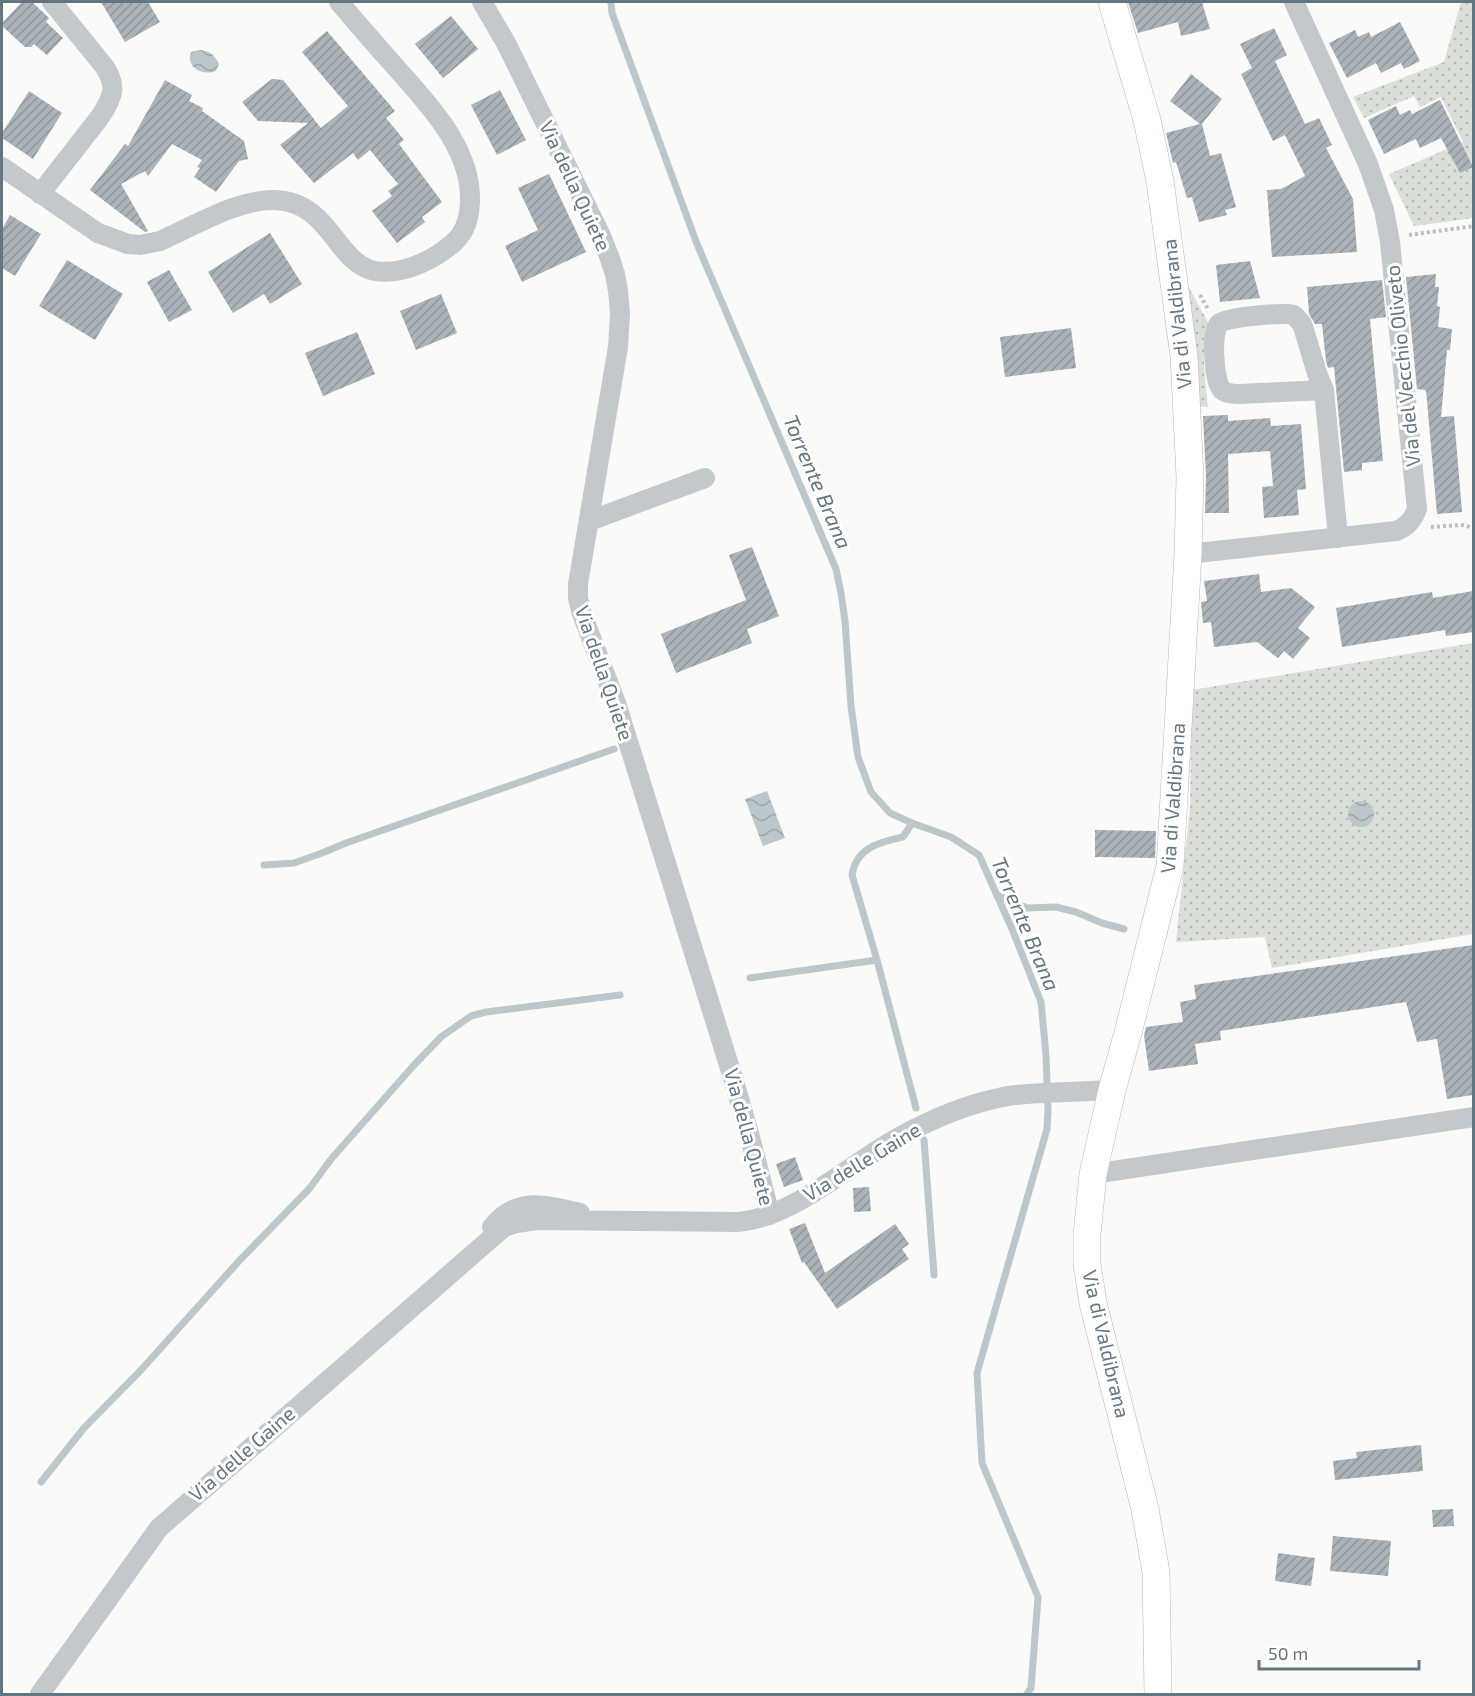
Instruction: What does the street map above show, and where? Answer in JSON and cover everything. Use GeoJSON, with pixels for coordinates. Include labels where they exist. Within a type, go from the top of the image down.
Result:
{"type":"FeatureCollection","features":[{"type":"Feature","properties":{"kind":"street"},"geometry":{"type":"LineString","coordinates":[[40,194],[100,117],[113,92],[111,76],[52,2]]}},
{"type":"Feature","properties":{"kind":"street"},"geometry":{"type":"LineString","coordinates":[[2,167],[98,233],[128,244],[140,245],[160,241],[232,209],[262,201],[276,200],[300,206],[312,213],[354,260],[366,268],[386,272],[429,260],[460,237],[466,226],[470,214],[468,176],[454,143],[431,109],[339,2]]}},
{"type":"Feature","properties":{"kind":"street","name":"Via della Quiete"},"geometry":{"type":"LineString","coordinates":[[482,2],[506,43],[596,226],[615,274],[620,313],[619,334],[578,584],[578,598],[582,615],[616,703],[733,1078],[770,1215]]}},
{"type":"Feature","properties":{"kind":"street","name":"Via di Valdibrana"},"geometry":{"type":"LineString","coordinates":[[1112,2],[1147,120],[1160,181],[1184,356],[1190,477],[1188,554],[1170,866],[1112,1089],[1094,1174],[1087,1235],[1089,1283],[1151,1537],[1156,1572],[1158,1695]]}},
{"type":"Feature","properties":{"kind":"street","name":"Via del Vecchio Oliveto"},"geometry":{"type":"LineString","coordinates":[[1188,554],[1387,532],[1403,528],[1414,517],[1417,509],[1389,237],[1384,210],[1368,164],[1294,2]]}},
{"type":"Feature","properties":{"kind":"street"},"geometry":{"type":"LineString","coordinates":[[1324,390],[1227,393],[1219,385],[1216,374],[1214,338],[1216,327],[1231,319],[1282,314],[1294,315],[1302,324],[1324,390],[1338,537]]}},
{"type":"Feature","properties":{"kind":"street"},"geometry":{"type":"LineString","coordinates":[[589,521],[705,478]]}},
{"type":"Feature","properties":{"kind":"street","name":"Via delle Gaine"},"geometry":{"type":"LineString","coordinates":[[40,1695],[159,1528],[480,1246],[498,1219],[507,1212],[522,1206],[537,1205],[552,1206],[612,1221],[753,1221],[770,1215],[821,1188],[883,1146],[929,1123],[983,1102],[1005,1096],[1112,1089]]}},
{"type":"Feature","properties":{"kind":"street"},"geometry":{"type":"LineString","coordinates":[[1094,1174],[1473,1117]]}},
{"type":"Feature","properties":{"kind":"path"},"geometry":{"type":"LineString","coordinates":[[1389,237],[1473,226]]}},
{"type":"Feature","properties":{"kind":"path"},"geometry":{"type":"LineString","coordinates":[[1463,525],[1473,528]]}},
{"type":"Feature","properties":{"kind":"shaded area"},"geometry":{"type":"Polygon","coordinates":[[[1461,2],[1473,2],[1473,218],[1414,226],[1389,174],[1463,142],[1441,97],[1420,107],[1414,96],[1364,118],[1353,97],[1444,62],[1461,2]]]}},
{"type":"Feature","properties":{"kind":"shaded area"},"geometry":{"type":"Polygon","coordinates":[[[1181,273],[1210,326],[1204,356],[1208,407],[1192,406],[1181,273]]]}},
{"type":"Feature","properties":{"kind":"shaded area"},"geometry":{"type":"Polygon","coordinates":[[[1473,643],[1473,934],[1272,968],[1265,937],[1176,942],[1190,807],[1192,690],[1473,643]]]}},
{"type":"Feature","properties":{"kind":"water"},"geometry":{"type":"Polygon","coordinates":[[[200,50],[209,52],[216,58],[219,64],[216,71],[201,71],[193,66],[190,58],[191,52],[200,50]]]}},
{"type":"Feature","properties":{"kind":"water"},"geometry":{"type":"Polygon","coordinates":[[[767,791],[785,838],[763,846],[745,799],[767,791]]]}},
{"type":"Feature","properties":{"kind":"water"},"geometry":{"type":"Polygon","coordinates":[[[1361,801],[1370,805],[1374,814],[1370,823],[1361,827],[1352,823],[1348,814],[1352,805],[1361,801]]]}},
{"type":"Feature","properties":{"kind":"building"},"geometry":{"type":"Polygon","coordinates":[[[22,2],[32,2],[49,18],[46,22],[63,38],[47,55],[34,44],[31,47],[25,47],[2,26],[2,23],[22,2]]]}},
{"type":"Feature","properties":{"kind":"building"},"geometry":{"type":"Polygon","coordinates":[[[101,2],[148,2],[160,22],[125,42],[101,2]]]}},
{"type":"Feature","properties":{"kind":"building"},"geometry":{"type":"Polygon","coordinates":[[[1128,2],[1202,2],[1210,29],[1181,36],[1178,22],[1138,33],[1128,2]]]}},
{"type":"Feature","properties":{"kind":"building"},"geometry":{"type":"Polygon","coordinates":[[[451,16],[478,49],[443,78],[415,44],[451,16]]]}},
{"type":"Feature","properties":{"kind":"building"},"geometry":{"type":"Polygon","coordinates":[[[1400,22],[1420,61],[1404,69],[1401,63],[1381,73],[1376,63],[1347,78],[1329,43],[1355,30],[1358,37],[1369,32],[1371,37],[1400,22]]]}},
{"type":"Feature","properties":{"kind":"building"},"geometry":{"type":"Polygon","coordinates":[[[1274,28],[1287,55],[1275,61],[1305,124],[1319,118],[1332,145],[1326,148],[1353,199],[1357,252],[1272,257],[1267,190],[1281,189],[1305,176],[1285,135],[1273,141],[1241,74],[1252,68],[1240,44],[1274,28]]]}},
{"type":"Feature","properties":{"kind":"building"},"geometry":{"type":"Polygon","coordinates":[[[327,31],[395,111],[386,118],[404,140],[399,144],[442,202],[422,217],[425,222],[397,243],[372,211],[392,196],[388,191],[398,184],[370,150],[358,160],[353,153],[314,183],[280,145],[308,123],[258,121],[242,102],[272,79],[283,80],[321,128],[348,106],[302,52],[327,31]]]}},
{"type":"Feature","properties":{"kind":"building"},"geometry":{"type":"Polygon","coordinates":[[[1191,74],[1222,99],[1202,124],[1210,156],[1221,153],[1236,207],[1225,210],[1227,215],[1199,222],[1192,197],[1187,198],[1176,162],[1173,163],[1166,133],[1200,124],[1170,101],[1191,74]]]}},
{"type":"Feature","properties":{"kind":"building"},"geometry":{"type":"Polygon","coordinates":[[[165,80],[192,95],[189,101],[203,108],[202,111],[244,141],[248,159],[239,161],[216,192],[194,177],[202,160],[172,144],[148,176],[145,171],[121,184],[148,231],[145,232],[90,190],[125,144],[128,146],[165,80]]]}},
{"type":"Feature","properties":{"kind":"building"},"geometry":{"type":"Polygon","coordinates":[[[500,90],[526,140],[497,155],[471,105],[500,90]]]}},
{"type":"Feature","properties":{"kind":"building"},"geometry":{"type":"Polygon","coordinates":[[[29,91],[62,113],[33,159],[2,138],[2,133],[29,91]]]}},
{"type":"Feature","properties":{"kind":"building"},"geometry":{"type":"Polygon","coordinates":[[[1440,100],[1473,167],[1460,173],[1441,138],[1420,148],[1416,139],[1384,154],[1368,120],[1396,106],[1400,115],[1410,110],[1412,114],[1440,100]]]}},
{"type":"Feature","properties":{"kind":"building"},"geometry":{"type":"Polygon","coordinates":[[[549,174],[586,252],[522,282],[505,246],[538,230],[518,188],[549,174]]]}},
{"type":"Feature","properties":{"kind":"building"},"geometry":{"type":"Polygon","coordinates":[[[10,215],[41,234],[15,276],[2,268],[2,229],[10,215]]]}},
{"type":"Feature","properties":{"kind":"building"},"geometry":{"type":"Polygon","coordinates":[[[270,233],[302,284],[270,304],[264,294],[233,313],[208,272],[270,233]]]}},
{"type":"Feature","properties":{"kind":"building"},"geometry":{"type":"Polygon","coordinates":[[[67,260],[123,294],[95,340],[39,306],[67,260]]]}},
{"type":"Feature","properties":{"kind":"building"},"geometry":{"type":"Polygon","coordinates":[[[1250,261],[1260,298],[1220,302],[1216,265],[1250,261]]]}},
{"type":"Feature","properties":{"kind":"building"},"geometry":{"type":"Polygon","coordinates":[[[169,270],[192,310],[169,322],[147,282],[169,270]]]}},
{"type":"Feature","properties":{"kind":"building"},"geometry":{"type":"Polygon","coordinates":[[[1436,274],[1435,287],[1439,287],[1437,306],[1440,307],[1438,327],[1452,329],[1450,350],[1447,350],[1441,417],[1454,416],[1462,512],[1437,514],[1426,390],[1417,389],[1406,277],[1436,274]]]}},
{"type":"Feature","properties":{"kind":"building"},"geometry":{"type":"Polygon","coordinates":[[[1382,280],[1386,317],[1370,319],[1383,461],[1362,463],[1362,470],[1344,472],[1334,367],[1328,368],[1326,361],[1322,324],[1315,324],[1309,314],[1307,287],[1382,280]]]}},
{"type":"Feature","properties":{"kind":"building"},"geometry":{"type":"Polygon","coordinates":[[[441,294],[457,333],[416,350],[400,311],[441,294]]]}},
{"type":"Feature","properties":{"kind":"building"},"geometry":{"type":"Polygon","coordinates":[[[1071,328],[1076,368],[1005,377],[1000,337],[1071,328]]]}},
{"type":"Feature","properties":{"kind":"building"},"geometry":{"type":"Polygon","coordinates":[[[357,332],[375,374],[323,396],[305,353],[357,332]]]}},
{"type":"Feature","properties":{"kind":"building"},"geometry":{"type":"Polygon","coordinates":[[[1228,415],[1228,421],[1270,418],[1271,426],[1301,424],[1306,489],[1297,490],[1299,515],[1264,518],[1262,487],[1273,486],[1270,451],[1228,454],[1229,513],[1205,513],[1203,416],[1228,415]]]}},
{"type":"Feature","properties":{"kind":"building"},"geometry":{"type":"Polygon","coordinates":[[[752,547],[779,616],[747,629],[752,643],[676,673],[661,634],[746,600],[729,555],[752,547]]]}},
{"type":"Feature","properties":{"kind":"building"},"geometry":{"type":"Polygon","coordinates":[[[1259,574],[1261,592],[1291,588],[1315,607],[1298,628],[1310,638],[1293,659],[1284,651],[1278,658],[1257,642],[1214,647],[1211,622],[1203,623],[1201,602],[1207,601],[1204,581],[1259,574]]]}},
{"type":"Feature","properties":{"kind":"building"},"geometry":{"type":"Polygon","coordinates":[[[1473,591],[1473,632],[1446,636],[1445,630],[1342,647],[1336,608],[1432,592],[1433,598],[1473,591]]]}},
{"type":"Feature","properties":{"kind":"building"},"geometry":{"type":"Polygon","coordinates":[[[1095,830],[1156,831],[1155,858],[1095,857],[1095,830]]]}},
{"type":"Feature","properties":{"kind":"building"},"geometry":{"type":"Polygon","coordinates":[[[1473,945],[1473,1095],[1447,1099],[1437,1039],[1417,1042],[1406,1002],[1220,1031],[1221,1040],[1195,1044],[1198,1064],[1149,1071],[1144,1036],[1146,1027],[1183,1022],[1180,1002],[1196,999],[1194,985],[1473,945]]]}},
{"type":"Feature","properties":{"kind":"building"},"geometry":{"type":"Polygon","coordinates":[[[795,1157],[803,1180],[784,1187],[776,1164],[795,1157]]]}},
{"type":"Feature","properties":{"kind":"building"},"geometry":{"type":"Polygon","coordinates":[[[869,1187],[871,1211],[854,1212],[853,1188],[869,1187]]]}},
{"type":"Feature","properties":{"kind":"building"},"geometry":{"type":"Polygon","coordinates":[[[805,1223],[825,1273],[895,1224],[909,1244],[902,1249],[909,1259],[837,1309],[804,1262],[802,1263],[789,1229],[805,1223]]]}},
{"type":"Feature","properties":{"kind":"building"},"geometry":{"type":"Polygon","coordinates":[[[1421,1445],[1423,1471],[1335,1480],[1333,1461],[1357,1458],[1356,1452],[1421,1445]]]}},
{"type":"Feature","properties":{"kind":"building"},"geometry":{"type":"Polygon","coordinates":[[[1453,1509],[1454,1526],[1433,1527],[1432,1510],[1453,1509]]]}},
{"type":"Feature","properties":{"kind":"building"},"geometry":{"type":"Polygon","coordinates":[[[1333,1536],[1391,1541],[1388,1576],[1330,1571],[1333,1536]]]}},
{"type":"Feature","properties":{"kind":"building"},"geometry":{"type":"Polygon","coordinates":[[[1278,1553],[1315,1558],[1311,1586],[1275,1581],[1278,1553]]]}},
{"type":"Feature","properties":{"kind":"waterway","name":"Torrente Brana"},"geometry":{"type":"LineString","coordinates":[[611,2],[612,13],[697,244],[836,569],[845,621],[851,706],[858,757],[871,792],[890,813],[951,837],[979,855],[1041,1002],[1046,1055],[1047,1129],[977,1373],[982,1463],[1038,1597],[1031,1688],[1027,1694]]}},
{"type":"Feature","properties":{"kind":"waterway"},"geometry":{"type":"LineString","coordinates":[[264,865],[294,863],[614,749]]}},
{"type":"Feature","properties":{"kind":"waterway"},"geometry":{"type":"LineString","coordinates":[[912,823],[903,837],[877,844],[864,852],[858,858],[852,875],[916,1108]]}},
{"type":"Feature","properties":{"kind":"waterway"},"geometry":{"type":"LineString","coordinates":[[997,895],[1027,908],[1056,907],[1124,929]]}},
{"type":"Feature","properties":{"kind":"waterway"},"geometry":{"type":"LineString","coordinates":[[750,978],[877,960]]}},
{"type":"Feature","properties":{"kind":"waterway"},"geometry":{"type":"LineString","coordinates":[[41,1482],[84,1428],[309,1189],[332,1158],[441,1037],[471,1016],[486,1012],[620,995]]}},
{"type":"Feature","properties":{"kind":"waterway"},"geometry":{"type":"LineString","coordinates":[[924,1140],[934,1275]]}}]}
